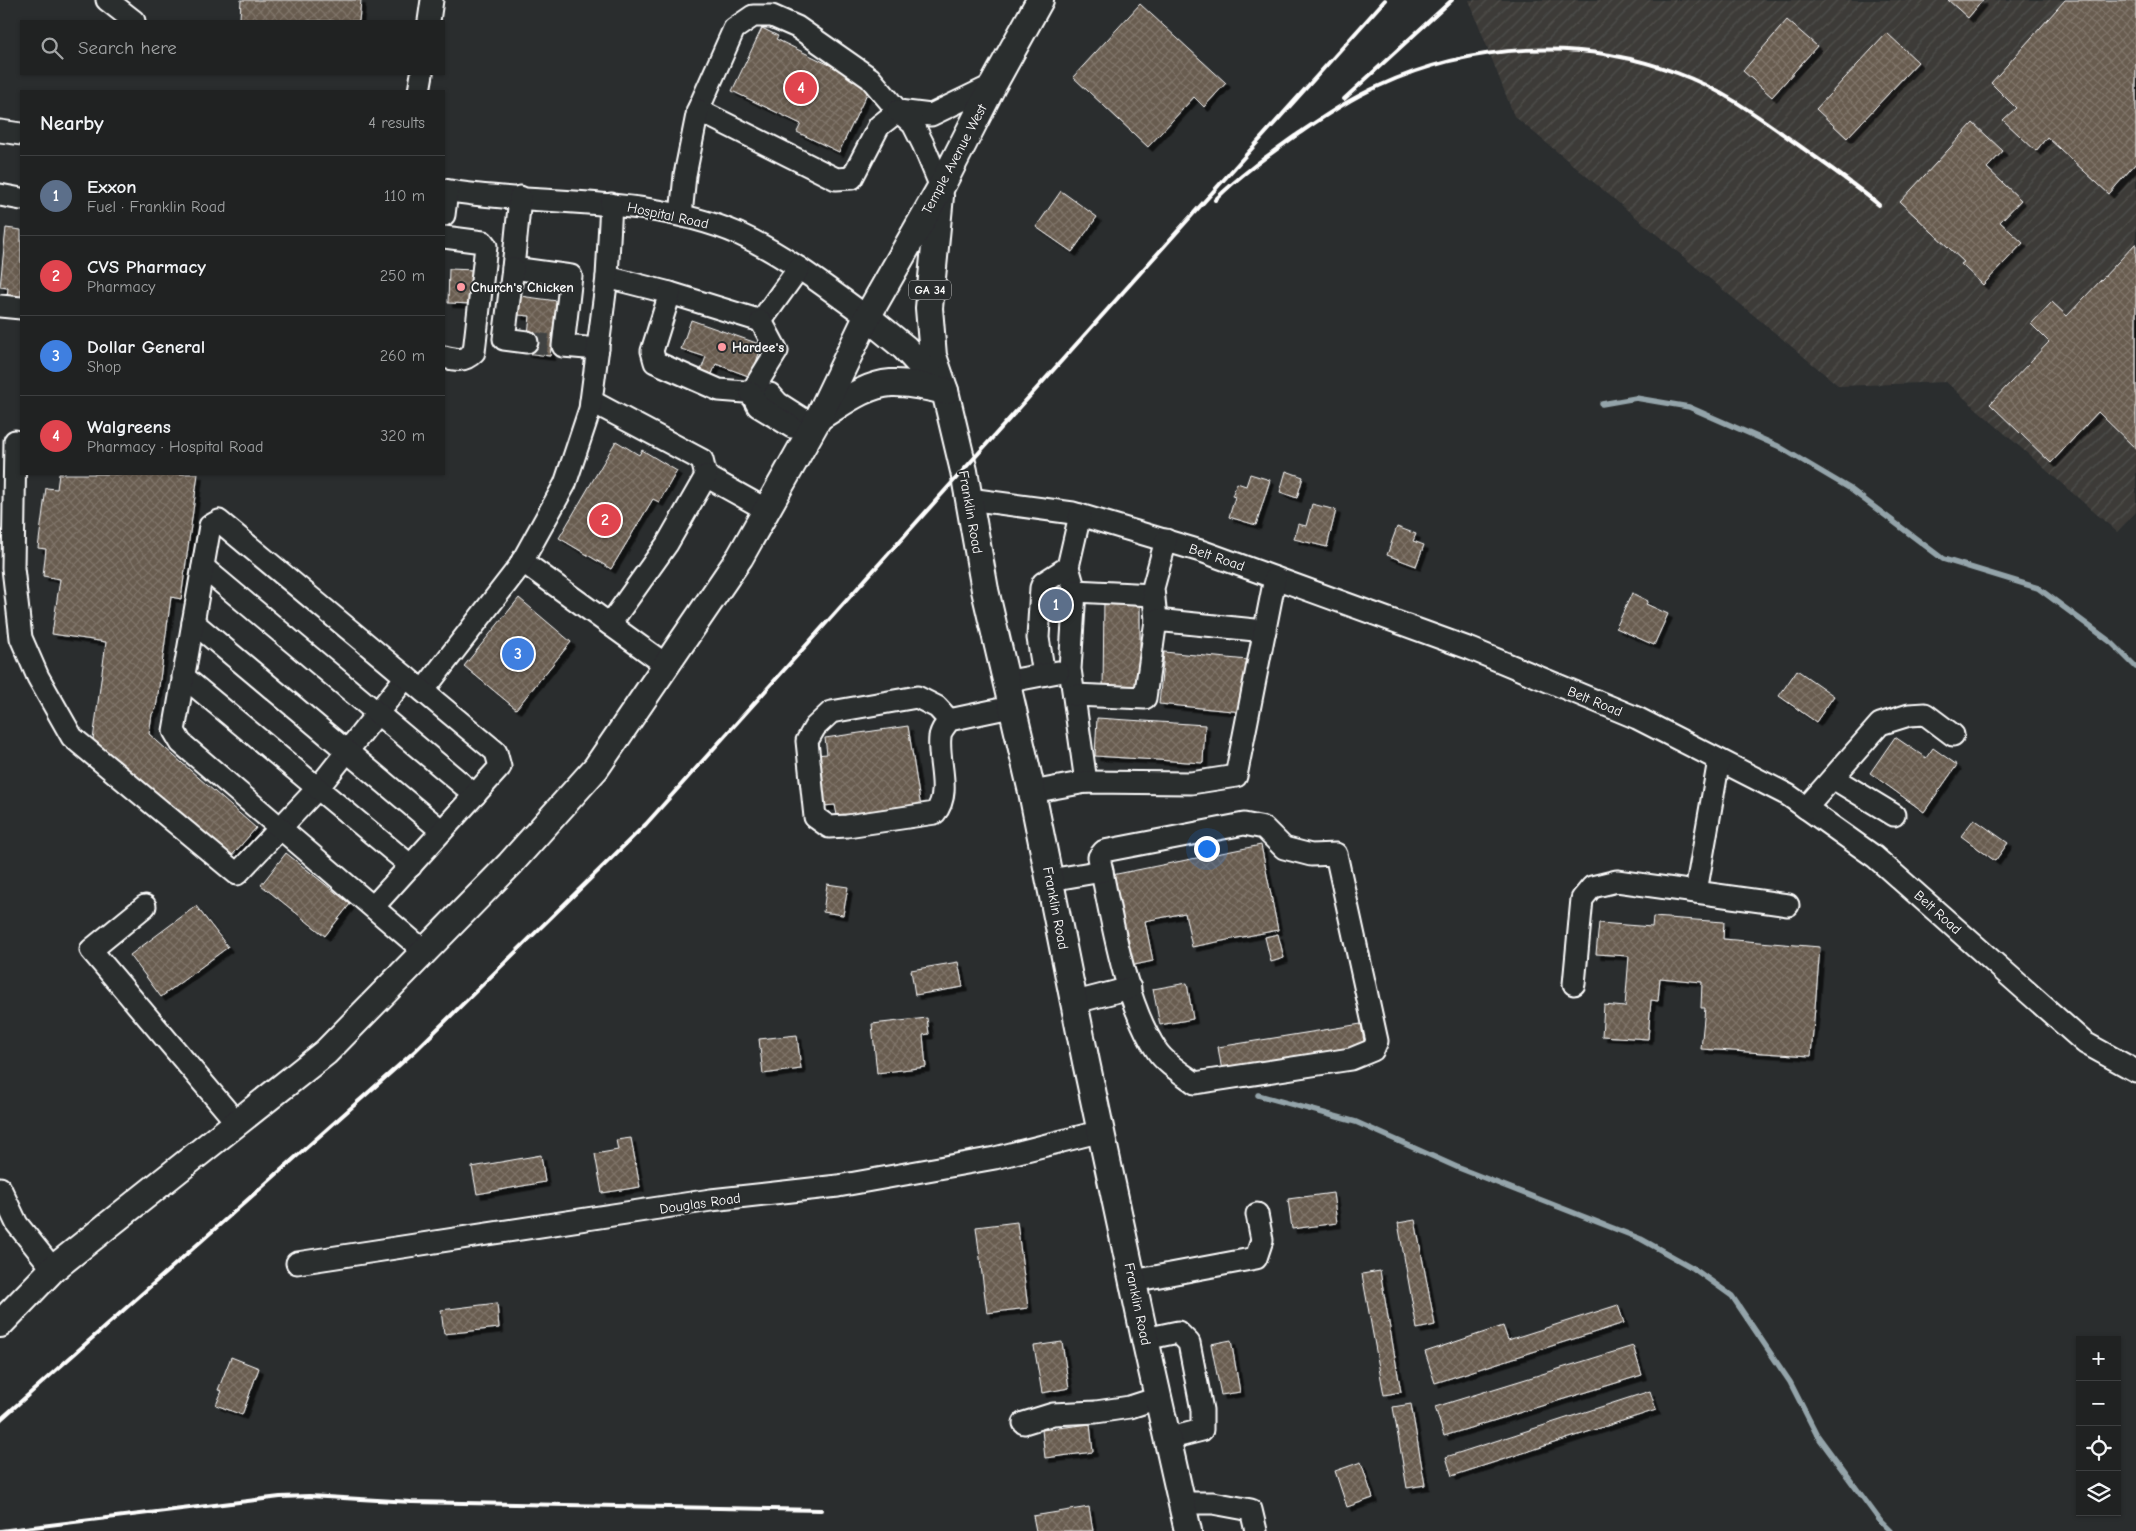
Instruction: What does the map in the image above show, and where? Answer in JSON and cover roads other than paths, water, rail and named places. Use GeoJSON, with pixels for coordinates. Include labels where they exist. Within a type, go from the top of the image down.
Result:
{"type":"FeatureCollection","features":[{"type":"Feature","properties":{"kind":"main road","name":"Temple Avenue West"},"geometry":{"type":"LineString","coordinates":[[0,1324],[53,1269],[326,1052],[510,864],[596,768],[740,557],[813,426],[866,317],[941,187],[993,85],[1040,0]]}},
{"type":"Feature","properties":{"kind":"main road","name":"GA 34"},"geometry":{"type":"LineString","coordinates":[[941,187],[929,308],[933,356],[945,391]]}},
{"type":"Feature","properties":{"kind":"main road"},"geometry":{"type":"LineString","coordinates":[[866,317],[905,348],[945,391]]}},
{"type":"Feature","properties":{"kind":"main road"},"geometry":{"type":"LineString","coordinates":[[813,426],[860,393],[879,385],[908,384],[945,391]]}},
{"type":"Feature","properties":{"kind":"main road","name":"Franklin Road"},"geometry":{"type":"LineString","coordinates":[[945,391],[969,499],[985,590],[1032,792],[1145,1339],[1188,1531]]}},
{"type":"Feature","properties":{"kind":"street"},"geometry":{"type":"LineString","coordinates":[[107,0],[133,20]]}},
{"type":"Feature","properties":{"kind":"street"},"geometry":{"type":"LineString","coordinates":[[429,20],[432,0]]}},
{"type":"Feature","properties":{"kind":"street"},"geometry":{"type":"LineString","coordinates":[[681,215],[685,176],[698,110],[734,29],[753,16],[772,16],[797,28],[870,78],[898,111],[913,124],[941,187]]}},
{"type":"Feature","properties":{"kind":"street"},"geometry":{"type":"LineString","coordinates":[[419,90],[422,75]]}},
{"type":"Feature","properties":{"kind":"street"},"geometry":{"type":"LineString","coordinates":[[698,110],[836,179],[852,178],[879,126],[898,111],[931,115],[993,85]]}},
{"type":"Feature","properties":{"kind":"street"},"geometry":{"type":"LineString","coordinates":[[0,131],[20,134]]}},
{"type":"Feature","properties":{"kind":"street","name":"Hospital Road"},"geometry":{"type":"LineString","coordinates":[[445,190],[611,204],[681,215],[740,235],[799,268],[866,317]]}},
{"type":"Feature","properties":{"kind":"street"},"geometry":{"type":"LineString","coordinates":[[0,195],[20,199]]}},
{"type":"Feature","properties":{"kind":"street"},"geometry":{"type":"LineString","coordinates":[[520,197],[504,338],[527,342]]}},
{"type":"Feature","properties":{"kind":"street"},"geometry":{"type":"LineString","coordinates":[[422,691],[522,561],[565,484],[592,401],[608,277],[611,204]]}},
{"type":"Feature","properties":{"kind":"street"},"geometry":{"type":"LineString","coordinates":[[445,237],[482,242],[486,246],[474,352],[464,359],[456,360],[445,357]]}},
{"type":"Feature","properties":{"kind":"street"},"geometry":{"type":"LineString","coordinates":[[513,268],[571,276],[557,345],[598,349]]}},
{"type":"Feature","properties":{"kind":"street"},"geometry":{"type":"LineString","coordinates":[[761,320],[799,268]]}},
{"type":"Feature","properties":{"kind":"street"},"geometry":{"type":"LineString","coordinates":[[608,277],[761,320],[777,351],[751,392]]}},
{"type":"Feature","properties":{"kind":"street"},"geometry":{"type":"LineString","coordinates":[[670,293],[652,351],[655,362],[719,390],[770,394],[778,403],[813,426]]}},
{"type":"Feature","properties":{"kind":"street"},"geometry":{"type":"LineString","coordinates":[[0,306],[20,308]]}},
{"type":"Feature","properties":{"kind":"street"},"geometry":{"type":"LineString","coordinates":[[592,401],[702,460],[706,476],[667,544],[610,624]]}},
{"type":"Feature","properties":{"kind":"street"},"geometry":{"type":"LineString","coordinates":[[15,441],[13,568],[21,638],[38,677],[72,737],[238,874],[318,788],[406,677]]}},
{"type":"Feature","properties":{"kind":"street"},"geometry":{"type":"LineString","coordinates":[[706,476],[767,510]]}},
{"type":"Feature","properties":{"kind":"street","name":"Belt Road"},"geometry":{"type":"LineString","coordinates":[[969,499],[1080,515],[1204,552],[1471,649],[1637,718],[1788,795],[1875,857],[2085,1043],[2136,1071]]}},
{"type":"Feature","properties":{"kind":"street"},"geometry":{"type":"LineString","coordinates":[[1080,515],[1068,566],[1075,591],[1070,669],[1086,782]]}},
{"type":"Feature","properties":{"kind":"street"},"geometry":{"type":"LineString","coordinates":[[373,907],[500,767],[496,752],[219,521],[210,526],[174,731],[181,743],[424,951]]}},
{"type":"Feature","properties":{"kind":"street"},"geometry":{"type":"LineString","coordinates":[[1074,695],[1145,698],[1156,620],[1153,588],[1166,540]]}},
{"type":"Feature","properties":{"kind":"street"},"geometry":{"type":"LineString","coordinates":[[522,561],[666,665]]}},
{"type":"Feature","properties":{"kind":"street"},"geometry":{"type":"LineString","coordinates":[[1044,674],[1038,645],[1040,588],[1043,583],[1068,566]]}},
{"type":"Feature","properties":{"kind":"street"},"geometry":{"type":"LineString","coordinates":[[203,567],[475,795]]}},
{"type":"Feature","properties":{"kind":"street"},"geometry":{"type":"LineString","coordinates":[[1032,792],[1086,782],[1191,783],[1236,776],[1276,578]]}},
{"type":"Feature","properties":{"kind":"street"},"geometry":{"type":"LineString","coordinates":[[1075,591],[1153,594]]}},
{"type":"Feature","properties":{"kind":"street"},"geometry":{"type":"LineString","coordinates":[[1156,620],[1265,631]]}},
{"type":"Feature","properties":{"kind":"street"},"geometry":{"type":"LineString","coordinates":[[193,622],[442,831]]}},
{"type":"Feature","properties":{"kind":"street"},"geometry":{"type":"LineString","coordinates":[[949,720],[937,707],[917,697],[831,712],[815,728],[807,741],[815,817],[829,827],[935,813],[941,806],[943,789],[940,735],[949,720],[1008,694],[1044,674],[1070,669]]}},
{"type":"Feature","properties":{"kind":"street"},"geometry":{"type":"LineString","coordinates":[[183,676],[411,866]]}},
{"type":"Feature","properties":{"kind":"street"},"geometry":{"type":"LineString","coordinates":[[1806,808],[1880,724],[1909,715],[1925,714],[1953,735]]}},
{"type":"Feature","properties":{"kind":"street"},"geometry":{"type":"LineString","coordinates":[[1696,892],[1719,760]]}},
{"type":"Feature","properties":{"kind":"street"},"geometry":{"type":"LineString","coordinates":[[1833,778],[1894,815]]}},
{"type":"Feature","properties":{"kind":"street"},"geometry":{"type":"LineString","coordinates":[[1244,824],[1264,828],[1284,848],[1311,855],[1336,854],[1377,1041],[1373,1050],[1351,1060],[1195,1084],[1158,1053],[1148,1034],[1130,988],[1102,871],[1099,856],[1104,850],[1244,824]]}},
{"type":"Feature","properties":{"kind":"street"},"geometry":{"type":"LineString","coordinates":[[1050,880],[1102,871]]}},
{"type":"Feature","properties":{"kind":"street"},"geometry":{"type":"LineString","coordinates":[[1574,984],[1582,899],[1592,887],[1617,881],[1788,905]]}},
{"type":"Feature","properties":{"kind":"street"},"geometry":{"type":"LineString","coordinates":[[145,906],[91,950],[237,1122]]}},
{"type":"Feature","properties":{"kind":"street"},"geometry":{"type":"LineString","coordinates":[[1076,1002],[1130,988]]}},
{"type":"Feature","properties":{"kind":"street","name":"Douglas Road"},"geometry":{"type":"LineString","coordinates":[[297,1263],[712,1200],[838,1186],[996,1158],[1102,1131]]}},
{"type":"Feature","properties":{"kind":"street"},"geometry":{"type":"LineString","coordinates":[[0,1188],[17,1224],[53,1269]]}},
{"type":"Feature","properties":{"kind":"street"},"geometry":{"type":"LineString","coordinates":[[1133,1281],[1256,1258],[1262,1240],[1257,1214]]}},
{"type":"Feature","properties":{"kind":"street"},"geometry":{"type":"LineString","coordinates":[[1145,1339],[1178,1332],[1188,1343],[1202,1410],[1202,1430],[1167,1439]]}},
{"type":"Feature","properties":{"kind":"street"},"geometry":{"type":"LineString","coordinates":[[1024,1424],[1053,1414],[1096,1412],[1130,1407],[1158,1398]]}},
{"type":"Feature","properties":{"kind":"street"},"geometry":{"type":"LineString","coordinates":[[1182,1503],[1213,1503],[1251,1510],[1256,1531]]}},
{"type":"Feature","properties":{"kind":"waterway"},"geometry":{"type":"LineString","coordinates":[[1602,404],[1636,398],[1689,407],[1778,446],[1849,488],[1943,559],[2038,588],[2112,643],[2136,667]]}},
{"type":"Feature","properties":{"kind":"waterway"},"geometry":{"type":"LineString","coordinates":[[1258,1095],[1356,1122],[1459,1168],[1641,1239],[1693,1268],[1732,1296],[1790,1382],[1817,1435],[1881,1522],[1890,1531]]}},
{"type":"Feature","properties":{"kind":"tunnel"},"geometry":{"type":"LineString","coordinates":[[527,342],[551,345]]}},
{"type":"Feature","properties":{"kind":"railway"},"geometry":{"type":"LineString","coordinates":[[0,1420],[415,1051],[646,824],[1385,0]]}},
{"type":"Feature","properties":{"kind":"railway"},"geometry":{"type":"LineString","coordinates":[[1344,99],[1452,0]]}},
{"type":"Feature","properties":{"kind":"railway"},"geometry":{"type":"LineString","coordinates":[[1215,200],[1243,174],[1295,136],[1346,103],[1379,86],[1451,61],[1489,53],[1565,50],[1603,54],[1640,61],[1677,73],[1709,87],[1740,104],[1769,124],[1879,205]]}},
{"type":"Feature","properties":{"kind":"railway"},"geometry":{"type":"LineString","coordinates":[[0,1531],[280,1497],[309,1496],[411,1502],[821,1510]]}},
{"type":"Feature","properties":{"kind":"place","name":"Walgreens"},"geometry":{"type":"Point","coordinates":[801,88]}},
{"type":"Feature","properties":{"kind":"place","name":"Church's Chicken"},"geometry":{"type":"Point","coordinates":[461,287]}},
{"type":"Feature","properties":{"kind":"place","name":"Hardee's"},"geometry":{"type":"Point","coordinates":[722,347]}},
{"type":"Feature","properties":{"kind":"place","name":"CVS Pharmacy"},"geometry":{"type":"Point","coordinates":[605,520]}},
{"type":"Feature","properties":{"kind":"place","name":"Exxon"},"geometry":{"type":"Point","coordinates":[1056,605]}},
{"type":"Feature","properties":{"kind":"place","name":"Dollar General"},"geometry":{"type":"Point","coordinates":[518,654]}}]}
